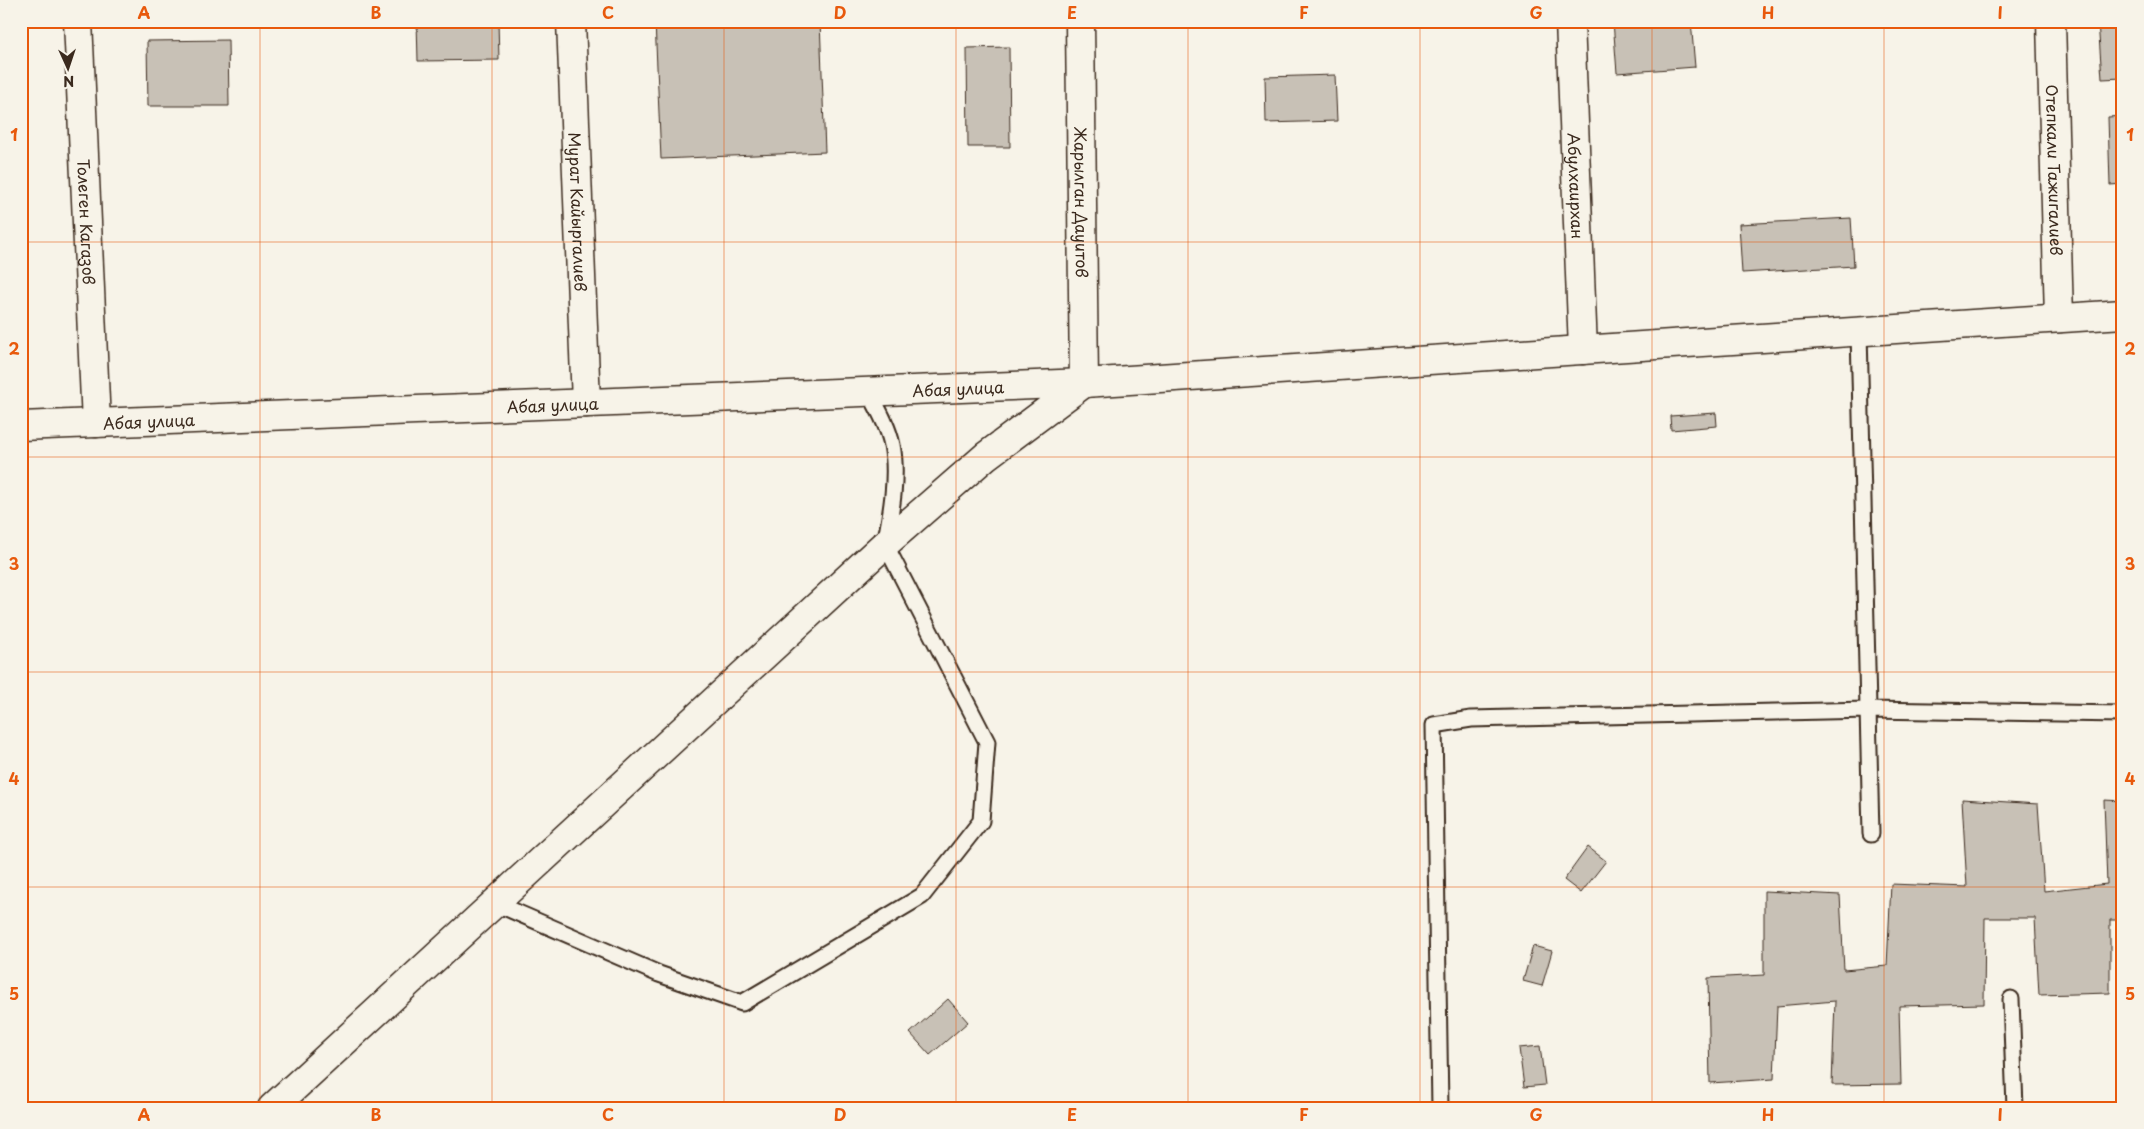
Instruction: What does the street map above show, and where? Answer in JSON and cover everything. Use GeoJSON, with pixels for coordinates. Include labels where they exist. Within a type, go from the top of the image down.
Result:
{"type":"FeatureCollection","features":[{"type":"Feature","properties":{"kind":"street","name":"Толеген Кагазов"},"geometry":{"type":"LineString","coordinates":[[78,21],[96,423]]}},
{"type":"Feature","properties":{"kind":"street","name":"Мурат Кайыргалиев"},"geometry":{"type":"LineString","coordinates":[[571,21],[586,403]]}},
{"type":"Feature","properties":{"kind":"street","name":"Жарылган Дауитов"},"geometry":{"type":"LineString","coordinates":[[1080,21],[1084,383]]}},
{"type":"Feature","properties":{"kind":"street","name":"Абулхаирхан"},"geometry":{"type":"LineString","coordinates":[[1570,21],[1583,350]]}},
{"type":"Feature","properties":{"kind":"street","name":"Отепкали Тажигалиев"},"geometry":{"type":"LineString","coordinates":[[2051,21],[2059,318]]}},
{"type":"Feature","properties":{"kind":"street","name":"Абая улица"},"geometry":{"type":"LineString","coordinates":[[21,426],[1084,383],[2123,314]]}},
{"type":"Feature","properties":{"kind":"street"},"geometry":{"type":"LineString","coordinates":[[272,1108],[885,544],[986,456],[1084,383]]}},
{"type":"Feature","properties":{"kind":"lane"},"geometry":{"type":"LineString","coordinates":[[1859,332],[1871,834]]}},
{"type":"Feature","properties":{"kind":"lane"},"geometry":{"type":"LineString","coordinates":[[495,902],[659,974],[742,1004],[922,896],[981,822],[987,742],[885,544],[894,505],[892,446],[884,422],[869,392]]}},
{"type":"Feature","properties":{"kind":"lane"},"geometry":{"type":"LineString","coordinates":[[1440,1108],[1434,725],[1471,719],[1868,710],[2123,714]]}},
{"type":"Feature","properties":{"kind":"lane"},"geometry":{"type":"LineString","coordinates":[[2011,999],[2015,1108]]}},
{"type":"Feature","properties":{"kind":"building"},"geometry":{"type":"Polygon","coordinates":[[[417,21],[498,21],[499,60],[418,61],[417,21]]]}},
{"type":"Feature","properties":{"kind":"building"},"geometry":{"type":"Polygon","coordinates":[[[655,21],[820,21],[825,152],[661,159],[655,21]]]}},
{"type":"Feature","properties":{"kind":"building"},"geometry":{"type":"Polygon","coordinates":[[[1613,21],[1691,21],[1695,67],[1617,73],[1613,21]]]}},
{"type":"Feature","properties":{"kind":"building"},"geometry":{"type":"Polygon","coordinates":[[[1928,21],[1995,21],[1929,25],[1928,21]]]}},
{"type":"Feature","properties":{"kind":"building"},"geometry":{"type":"Polygon","coordinates":[[[2098,21],[2123,21],[2123,78],[2102,79],[2098,21]]]}},
{"type":"Feature","properties":{"kind":"building"},"geometry":{"type":"Polygon","coordinates":[[[228,40],[229,106],[148,106],[147,41],[228,40]]]}},
{"type":"Feature","properties":{"kind":"building"},"geometry":{"type":"Polygon","coordinates":[[[1009,47],[1010,147],[968,147],[967,48],[1009,47]]]}},
{"type":"Feature","properties":{"kind":"building"},"geometry":{"type":"Polygon","coordinates":[[[1335,75],[1337,121],[1266,123],[1265,77],[1335,75]]]}},
{"type":"Feature","properties":{"kind":"building"},"geometry":{"type":"Polygon","coordinates":[[[2123,116],[2123,184],[2110,185],[2108,117],[2123,116]]]}},
{"type":"Feature","properties":{"kind":"building"},"geometry":{"type":"Polygon","coordinates":[[[1851,218],[1854,266],[1742,273],[1739,224],[1851,218]]]}},
{"type":"Feature","properties":{"kind":"building"},"geometry":{"type":"Polygon","coordinates":[[[1716,413],[1717,426],[1671,430],[1670,416],[1716,413]]]}},
{"type":"Feature","properties":{"kind":"building"},"geometry":{"type":"Polygon","coordinates":[[[1962,799],[2038,804],[2044,891],[2107,884],[2104,800],[2123,801],[2123,920],[2110,920],[2110,993],[2039,995],[2035,918],[1985,918],[1984,1004],[1899,1006],[1901,1084],[1832,1085],[1835,1001],[1777,1006],[1774,1079],[1710,1083],[1708,978],[1764,975],[1764,891],[1840,895],[1844,970],[1887,966],[1891,884],[1967,887],[1962,799]]]}},
{"type":"Feature","properties":{"kind":"building"},"geometry":{"type":"Polygon","coordinates":[[[1588,847],[1606,861],[1581,893],[1564,880],[1588,847]]]}},
{"type":"Feature","properties":{"kind":"building"},"geometry":{"type":"Polygon","coordinates":[[[1533,946],[1552,951],[1542,986],[1523,981],[1533,946]]]}},
{"type":"Feature","properties":{"kind":"building"},"geometry":{"type":"Polygon","coordinates":[[[948,999],[968,1022],[930,1055],[910,1033],[948,999]]]}},
{"type":"Feature","properties":{"kind":"building"},"geometry":{"type":"Polygon","coordinates":[[[1540,1046],[1545,1085],[1524,1087],[1519,1048],[1540,1046]]]}}]}
